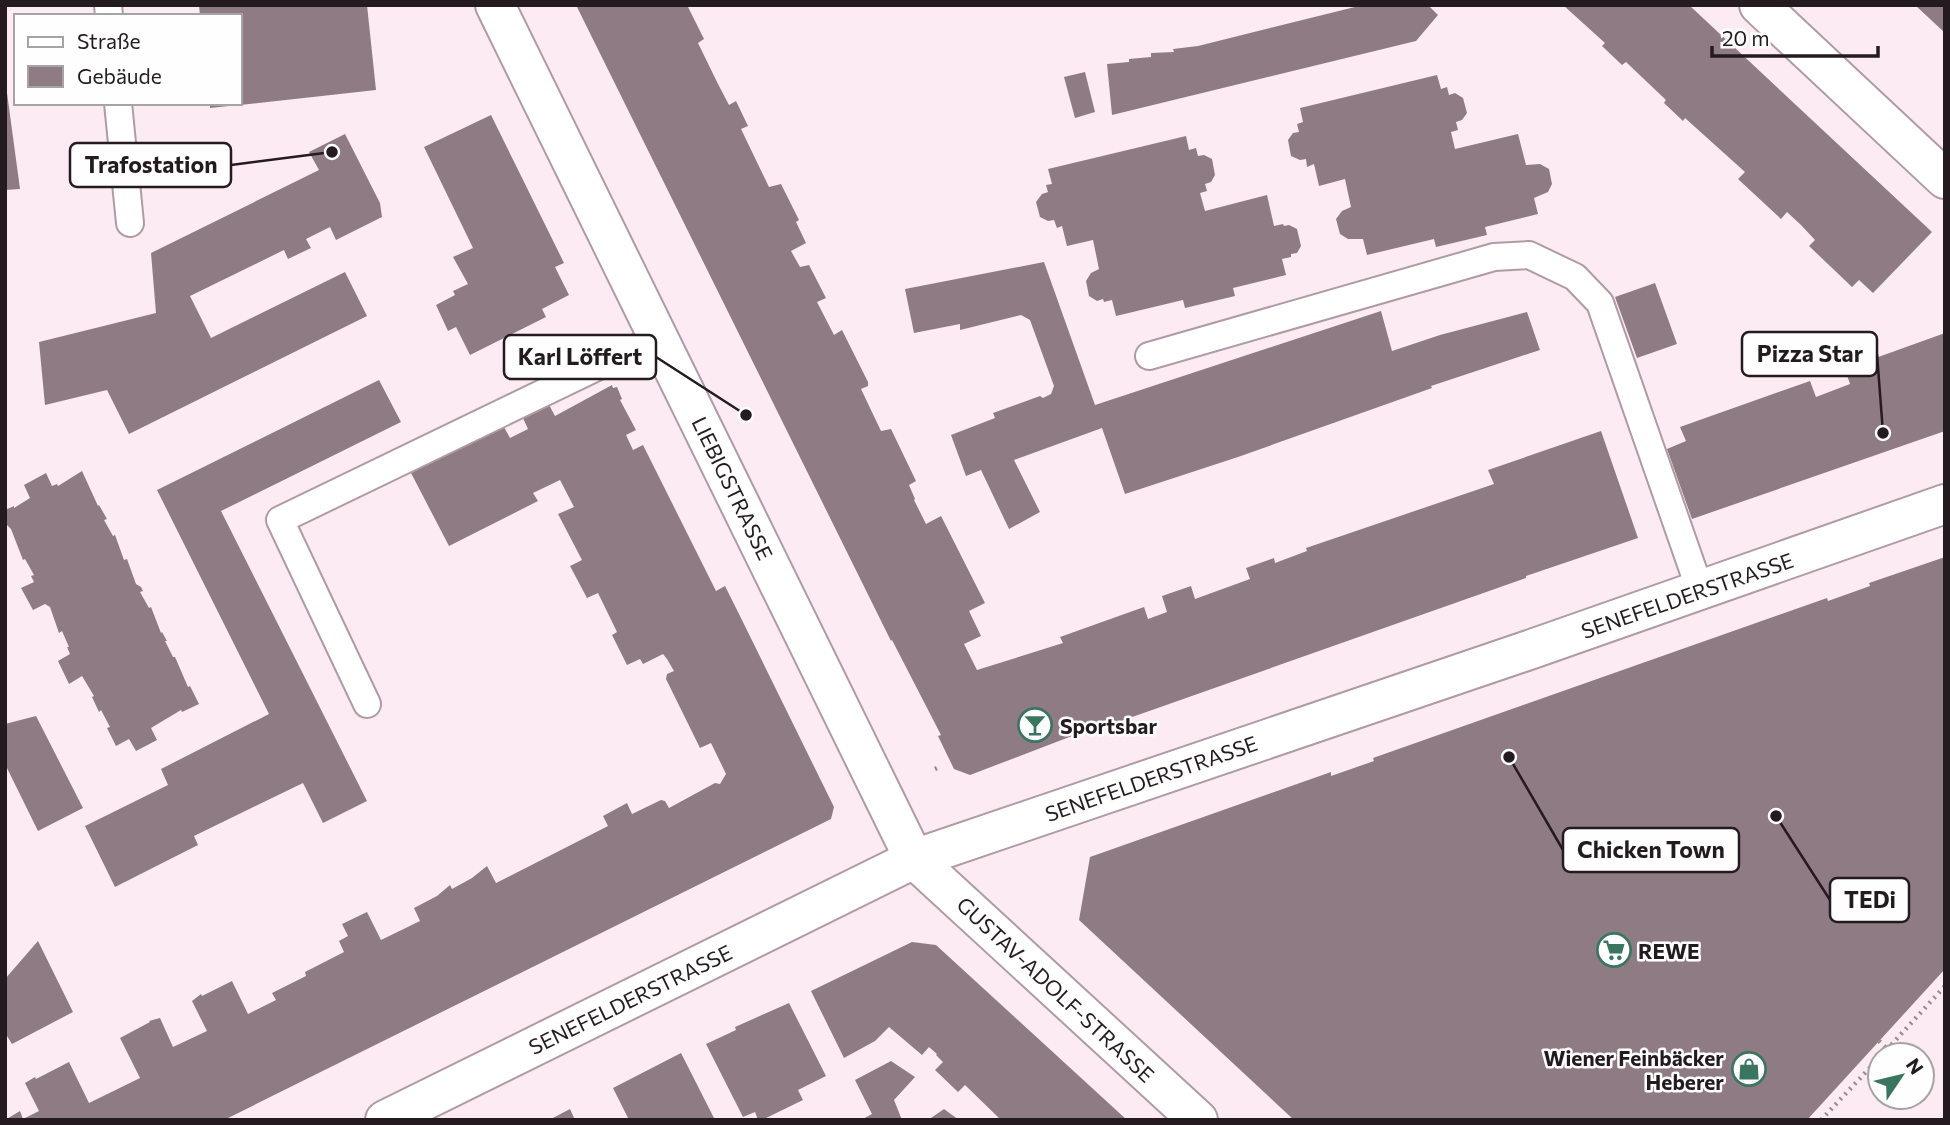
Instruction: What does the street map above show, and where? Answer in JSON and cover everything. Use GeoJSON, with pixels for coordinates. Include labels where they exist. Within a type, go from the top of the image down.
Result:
{"type":"FeatureCollection","features":[{"type":"Feature","properties":{"kind":"street","name":"LIEBIGSTRASSE"},"geometry":{"type":"LineString","coordinates":[[495,5],[914,859]]}},
{"type":"Feature","properties":{"kind":"street"},"geometry":{"type":"LineString","coordinates":[[1759,5],[1945,179]]}},
{"type":"Feature","properties":{"kind":"street","name":"SENEFELDERSTRASSE"},"geometry":{"type":"LineString","coordinates":[[385,1120],[914,859],[1519,654],[1945,505]]}},
{"type":"Feature","properties":{"kind":"street","name":"GUSTAV-ADOLF-STRASSE"},"geometry":{"type":"LineString","coordinates":[[914,859],[1198,1120]]}},
{"type":"Feature","properties":{"kind":"lane"},"geometry":{"type":"LineString","coordinates":[[118,105],[130,223]]}},
{"type":"Feature","properties":{"kind":"lane"},"geometry":{"type":"LineString","coordinates":[[1149,356],[1494,257],[1529,255],[1575,277],[1600,303],[1700,590]]}},
{"type":"Feature","properties":{"kind":"lane"},"geometry":{"type":"LineString","coordinates":[[367,704],[280,520],[659,337]]}},
{"type":"Feature","properties":{"kind":"path"},"geometry":{"type":"LineString","coordinates":[[935,769],[941,766]]}},
{"type":"Feature","properties":{"kind":"path"},"geometry":{"type":"LineString","coordinates":[[1894,1041],[1945,986]]}},
{"type":"Feature","properties":{"kind":"path"},"geometry":{"type":"LineString","coordinates":[[1821,1120],[1866,1072]]}},
{"type":"Feature","properties":{"kind":"building"},"geometry":{"type":"Polygon","coordinates":[[[199,5],[367,5],[376,90],[242,105],[242,14],[200,14],[199,5]]]}},
{"type":"Feature","properties":{"kind":"building"},"geometry":{"type":"Polygon","coordinates":[[[576,5],[687,5],[704,39],[698,43],[718,84],[729,105],[736,101],[748,126],[741,129],[769,187],[781,184],[799,220],[796,222],[806,243],[791,251],[800,267],[809,265],[826,298],[817,302],[834,335],[842,330],[868,382],[868,386],[861,389],[881,431],[891,429],[916,481],[909,485],[914,500],[926,524],[941,516],[985,603],[969,611],[981,636],[964,644],[977,670],[1063,643],[1060,637],[1144,607],[1148,619],[1167,612],[1162,596],[1191,586],[1195,599],[1250,579],[1246,568],[1274,558],[1275,563],[1307,551],[1306,548],[1494,484],[1488,470],[1601,431],[1638,538],[1072,736],[970,775],[954,769],[938,736],[941,735],[891,641],[576,5]]]}},
{"type":"Feature","properties":{"kind":"building"},"geometry":{"type":"Polygon","coordinates":[[[1363,5],[1428,5],[1438,15],[1416,41],[1112,115],[1107,64],[1151,57],[1151,53],[1174,52],[1173,49],[1198,46],[1363,5]]]}},
{"type":"Feature","properties":{"kind":"building"},"geometry":{"type":"Polygon","coordinates":[[[1563,5],[1689,5],[1932,232],[1873,293],[1859,280],[1852,287],[1809,246],[1815,240],[1801,225],[1787,212],[1781,219],[1738,179],[1745,172],[1685,118],[1683,121],[1664,103],[1666,100],[1626,62],[1622,65],[1602,46],[1605,43],[1563,5]]]}},
{"type":"Feature","properties":{"kind":"building"},"geometry":{"type":"Polygon","coordinates":[[[1915,5],[1945,5],[1945,33],[1915,5]]]}},
{"type":"Feature","properties":{"kind":"building"},"geometry":{"type":"Polygon","coordinates":[[[1085,72],[1095,112],[1075,118],[1064,77],[1085,72]]]}},
{"type":"Feature","properties":{"kind":"building"},"geometry":{"type":"Polygon","coordinates":[[[1437,75],[1441,89],[1447,87],[1449,95],[1455,93],[1463,98],[1467,113],[1462,120],[1456,122],[1458,130],[1451,132],[1455,149],[1518,134],[1526,165],[1540,164],[1549,169],[1552,184],[1548,192],[1534,198],[1538,214],[1485,227],[1487,235],[1436,247],[1434,239],[1367,255],[1363,239],[1348,239],[1340,234],[1336,219],[1342,211],[1351,207],[1345,179],[1319,186],[1314,164],[1307,167],[1306,159],[1300,160],[1291,156],[1288,140],[1293,133],[1299,132],[1297,124],[1303,122],[1300,108],[1437,75]]]}},
{"type":"Feature","properties":{"kind":"building"},"geometry":{"type":"Polygon","coordinates":[[[5,78],[20,189],[5,190],[5,78]]]}},
{"type":"Feature","properties":{"kind":"building"},"geometry":{"type":"Polygon","coordinates":[[[210,105],[238,105],[210,108],[210,105]]]}},
{"type":"Feature","properties":{"kind":"building"},"geometry":{"type":"Polygon","coordinates":[[[491,115],[564,263],[555,267],[569,295],[542,309],[546,317],[470,355],[456,327],[448,331],[436,305],[455,295],[453,291],[468,284],[453,257],[473,248],[424,147],[491,115]]]}},
{"type":"Feature","properties":{"kind":"building"},"geometry":{"type":"Polygon","coordinates":[[[345,134],[380,203],[382,217],[336,240],[330,227],[306,239],[311,248],[288,259],[284,250],[190,296],[211,338],[345,272],[367,316],[129,434],[107,390],[45,405],[39,342],[156,313],[151,253],[319,170],[309,152],[345,134]]]}},
{"type":"Feature","properties":{"kind":"building"},"geometry":{"type":"Polygon","coordinates":[[[1186,136],[1189,150],[1196,148],[1198,156],[1204,155],[1212,159],[1215,175],[1211,182],[1205,184],[1207,191],[1200,193],[1205,211],[1267,195],[1274,226],[1283,224],[1297,229],[1301,246],[1297,253],[1282,259],[1286,275],[1233,288],[1235,296],[1185,308],[1183,300],[1116,316],[1112,300],[1097,301],[1089,296],[1086,281],[1091,273],[1099,269],[1093,240],[1067,246],[1062,226],[1057,228],[1054,220],[1048,221],[1040,217],[1036,202],[1042,194],[1048,192],[1046,185],[1052,184],[1048,169],[1186,136]]]}},
{"type":"Feature","properties":{"kind":"building"},"geometry":{"type":"Polygon","coordinates":[[[1044,262],[1095,405],[1381,311],[1392,351],[1527,312],[1540,350],[1125,494],[1102,428],[1014,460],[1040,512],[1009,529],[981,470],[966,476],[951,435],[995,418],[993,413],[1051,394],[1054,386],[1030,320],[1021,315],[960,330],[960,324],[914,333],[905,289],[1044,262]]]}},
{"type":"Feature","properties":{"kind":"building"},"geometry":{"type":"Polygon","coordinates":[[[1655,283],[1677,344],[1637,358],[1615,297],[1655,283]]]}},
{"type":"Feature","properties":{"kind":"building"},"geometry":{"type":"Polygon","coordinates":[[[1945,333],[1945,431],[1692,519],[1667,449],[1686,441],[1680,427],[1810,381],[1816,397],[1850,384],[1845,369],[1945,333]]]}},
{"type":"Feature","properties":{"kind":"building"},"geometry":{"type":"Polygon","coordinates":[[[379,380],[401,422],[221,511],[367,801],[323,823],[303,783],[194,836],[198,845],[115,887],[85,826],[168,785],[161,769],[269,714],[157,490],[379,380]]]}},
{"type":"Feature","properties":{"kind":"building"},"geometry":{"type":"Polygon","coordinates":[[[612,385],[613,388],[617,387],[622,399],[620,400],[636,430],[626,435],[633,450],[643,445],[716,591],[725,586],[834,807],[831,819],[224,1120],[5,1120],[20,1111],[23,1119],[39,1111],[25,1083],[69,1062],[89,1103],[140,1078],[120,1038],[149,1021],[160,1018],[173,1047],[207,1031],[192,1001],[201,994],[202,996],[232,981],[248,1014],[276,1000],[272,993],[344,952],[339,941],[348,936],[342,924],[367,912],[381,940],[420,921],[414,908],[437,896],[450,885],[452,889],[472,878],[487,866],[496,883],[608,826],[603,816],[627,803],[632,814],[661,800],[665,801],[669,808],[715,783],[720,784],[726,774],[711,743],[700,748],[666,679],[667,674],[674,671],[667,659],[663,654],[643,664],[640,659],[627,665],[612,635],[617,632],[598,593],[587,598],[570,566],[582,560],[558,514],[574,507],[560,480],[533,493],[538,501],[449,546],[411,473],[504,427],[510,438],[528,429],[522,416],[548,403],[555,416],[612,385]]]}},
{"type":"Feature","properties":{"kind":"building"},"geometry":{"type":"Polygon","coordinates":[[[82,471],[107,519],[104,520],[113,536],[115,535],[124,560],[127,559],[136,584],[143,591],[140,592],[149,608],[151,607],[161,633],[199,704],[182,712],[181,710],[151,728],[157,740],[136,751],[129,739],[116,746],[107,728],[110,727],[101,710],[99,712],[92,697],[94,696],[82,676],[69,684],[58,661],[70,654],[69,647],[62,631],[59,633],[50,607],[45,604],[33,610],[21,588],[34,582],[31,576],[34,575],[25,559],[23,560],[11,529],[5,523],[5,510],[30,498],[24,485],[46,473],[52,486],[58,486],[82,471]]]}},
{"type":"Feature","properties":{"kind":"building"},"geometry":{"type":"Polygon","coordinates":[[[1945,557],[1945,969],[1879,1041],[1866,1041],[1866,1055],[1807,1120],[1294,1120],[1079,920],[1090,857],[1331,772],[1331,776],[1374,761],[1373,758],[1827,598],[1828,601],[1870,586],[1869,583],[1945,557]]]}},
{"type":"Feature","properties":{"kind":"building"},"geometry":{"type":"Polygon","coordinates":[[[36,716],[83,808],[38,831],[5,764],[5,724],[36,716]]]}},
{"type":"Feature","properties":{"kind":"building"},"geometry":{"type":"Polygon","coordinates":[[[38,941],[73,1012],[12,1044],[7,1036],[5,1037],[5,979],[38,941]]]}},
{"type":"Feature","properties":{"kind":"building"},"geometry":{"type":"Polygon","coordinates":[[[912,942],[936,945],[1127,1120],[1001,1120],[965,1085],[958,1092],[935,1070],[943,1062],[929,1047],[922,1055],[889,1027],[875,1041],[844,1058],[811,991],[912,942]]]}},
{"type":"Feature","properties":{"kind":"building"},"geometry":{"type":"Polygon","coordinates":[[[789,1003],[826,1076],[798,1090],[803,1100],[762,1120],[758,1120],[755,1112],[743,1117],[706,1044],[736,1030],[735,1027],[789,1003]]]}},
{"type":"Feature","properties":{"kind":"building"},"geometry":{"type":"Polygon","coordinates":[[[681,1053],[715,1120],[629,1120],[613,1088],[681,1053]]]}},
{"type":"Feature","properties":{"kind":"building"},"geometry":{"type":"Polygon","coordinates":[[[891,1061],[915,1077],[894,1100],[902,1120],[861,1120],[872,1114],[855,1080],[891,1061]]]}},
{"type":"Feature","properties":{"kind":"building"},"geometry":{"type":"Polygon","coordinates":[[[570,1109],[575,1120],[549,1120],[570,1109]]]}},
{"type":"Feature","properties":{"kind":"building"},"geometry":{"type":"Polygon","coordinates":[[[944,1109],[959,1120],[928,1120],[944,1109]]]}},
{"type":"Feature","properties":{"kind":"place","name":"Trafostation"},"geometry":{"type":"Point","coordinates":[332,152]}},
{"type":"Feature","properties":{"kind":"place","name":"Karl Löffert"},"geometry":{"type":"Point","coordinates":[746,415]}},
{"type":"Feature","properties":{"kind":"place","name":"Pizza Star"},"geometry":{"type":"Point","coordinates":[1883,433]}},
{"type":"Feature","properties":{"kind":"place","name":"Sportsbar"},"geometry":{"type":"Point","coordinates":[1035,725]}},
{"type":"Feature","properties":{"kind":"place","name":"Chicken Town"},"geometry":{"type":"Point","coordinates":[1509,757]}},
{"type":"Feature","properties":{"kind":"place","name":"TEDi"},"geometry":{"type":"Point","coordinates":[1776,816]}},
{"type":"Feature","properties":{"kind":"place","name":"REWE"},"geometry":{"type":"Point","coordinates":[1614,950]}},
{"type":"Feature","properties":{"kind":"place","name":"Wiener Feinbäcker Heberer"},"geometry":{"type":"Point","coordinates":[1749,1069]}}]}
